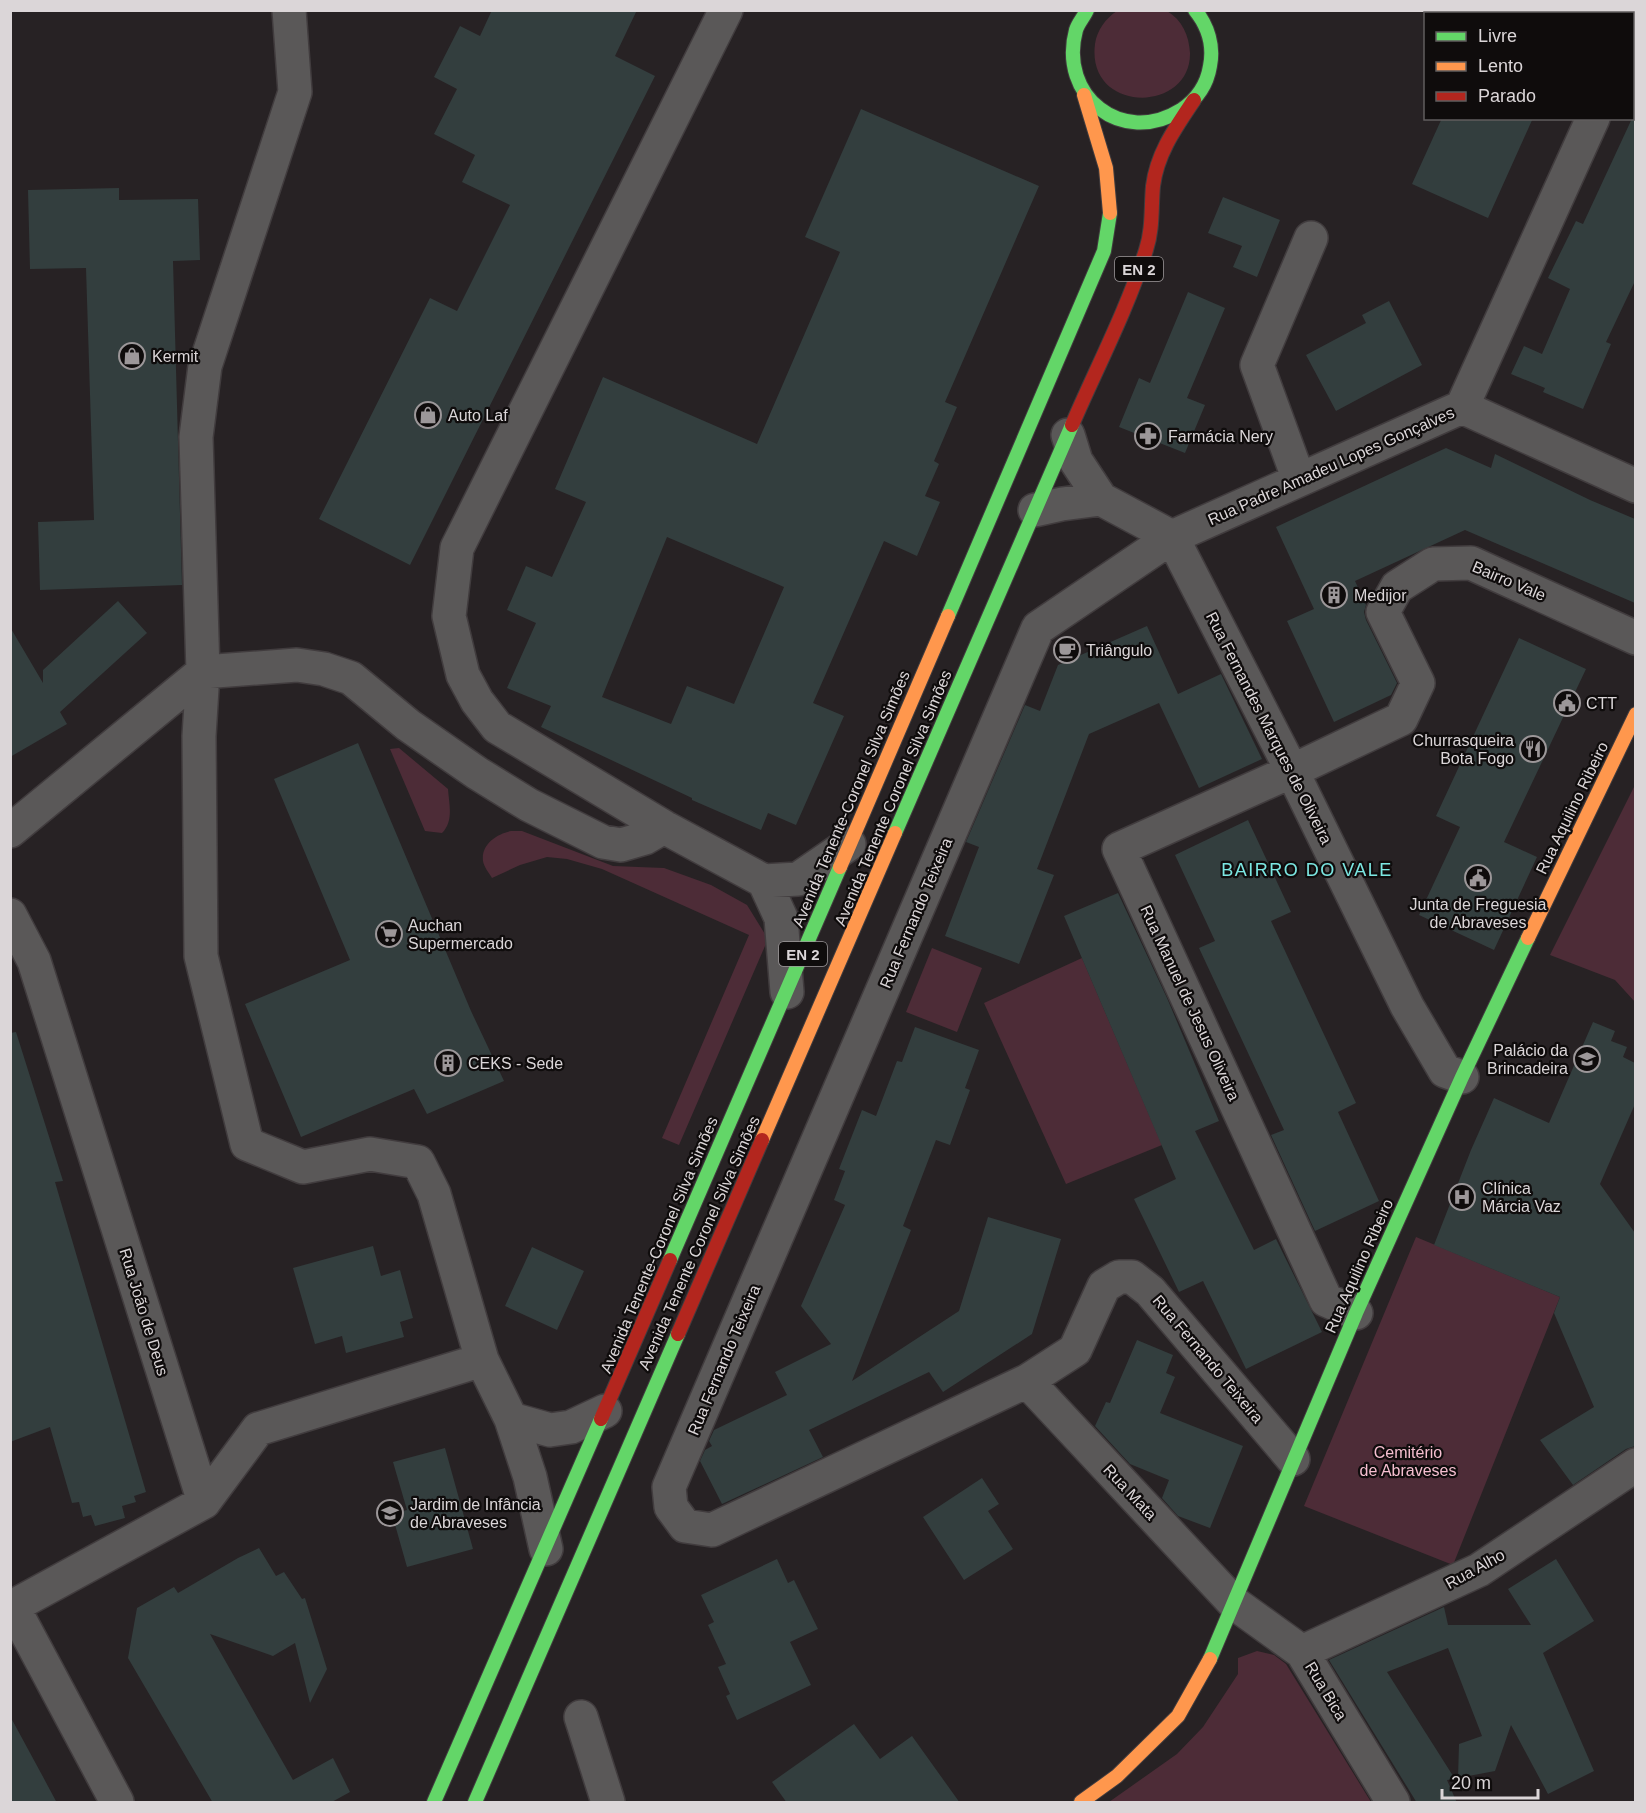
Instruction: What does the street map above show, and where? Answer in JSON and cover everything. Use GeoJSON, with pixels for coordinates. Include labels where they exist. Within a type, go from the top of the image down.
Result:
{"type":"FeatureCollection","features":[{"type":"Feature","properties":{"kind":"main road","name":"EN 2"},"geometry":{"type":"LineString","coordinates":[[1195,10],[1208,31],[1212,50]]}},
{"type":"Feature","properties":{"kind":"main road","name":"EN 2"},"geometry":{"type":"LineString","coordinates":[[1079,17],[1071,52],[1074,75],[1084,95],[1099,110],[1118,121],[1138,125],[1159,123],[1179,114],[1194,100],[1205,85],[1218,30]]}},
{"type":"Feature","properties":{"kind":"main road","name":"Avenida Tenente-Coronel Silva Simões"},"geometry":{"type":"LineString","coordinates":[[434,1803],[787,992],[1104,250],[1110,215],[1108,180],[1103,152],[1084,95]]}},
{"type":"Feature","properties":{"kind":"main road","name":"Avenida Tenente Coronel Silva Simões"},"geometry":{"type":"LineString","coordinates":[[475,1803],[1147,248],[1152,222],[1153,185],[1164,148],[1194,100]]}},
{"type":"Feature","properties":{"kind":"main road","name":"Rua Aquilino Ribeiro"},"geometry":{"type":"LineString","coordinates":[[1081,1803],[1118,1776],[1178,1716],[1210,1660],[1356,1313],[1462,1077],[1635,714]]}},
{"type":"Feature","properties":{"kind":"street"},"geometry":{"type":"LineString","coordinates":[[289,10],[295,92],[205,366],[196,437],[202,672],[199,736],[201,956],[247,1144],[303,1167],[370,1154],[418,1162],[434,1194],[482,1360],[511,1419],[530,1478],[546,1549]]}},
{"type":"Feature","properties":{"kind":"street"},"geometry":{"type":"LineString","coordinates":[[726,10],[457,548],[449,616],[463,675],[477,701],[497,727],[664,827],[764,881],[798,879],[849,844]]}},
{"type":"Feature","properties":{"kind":"street","name":"Rua Padre Amadeu Lopes Gonçalves"},"geometry":{"type":"LineString","coordinates":[[1172,537],[1462,407],[1592,120]]}},
{"type":"Feature","properties":{"kind":"street"},"geometry":{"type":"LineString","coordinates":[[1299,480],[1257,364],[1311,238]]}},
{"type":"Feature","properties":{"kind":"street"},"geometry":{"type":"LineString","coordinates":[[1462,407],[1635,486]]}},
{"type":"Feature","properties":{"kind":"street"},"geometry":{"type":"LineString","coordinates":[[1068,435],[1076,461],[1101,499],[1172,537]]}},
{"type":"Feature","properties":{"kind":"street"},"geometry":{"type":"LineString","coordinates":[[1035,510],[1101,499]]}},
{"type":"Feature","properties":{"kind":"street","name":"Rua Fernandes Marques de Oliveira"},"geometry":{"type":"LineString","coordinates":[[1172,537],[1292,771],[1407,1006],[1445,1071],[1462,1077]]}},
{"type":"Feature","properties":{"kind":"street","name":"Rua Fernando Teixeira"},"geometry":{"type":"LineString","coordinates":[[1172,537],[1038,628],[669,1487],[671,1508],[685,1526],[712,1530],[1027,1381],[1076,1350],[1104,1286],[1119,1277],[1132,1277],[1150,1291],[1293,1459]]}},
{"type":"Feature","properties":{"kind":"street","name":"Bairro Vale"},"geometry":{"type":"LineString","coordinates":[[1292,771],[1401,719],[1418,683],[1383,612],[1397,587],[1433,564],[1471,562],[1635,638]]}},
{"type":"Feature","properties":{"kind":"street"},"geometry":{"type":"LineString","coordinates":[[10,831],[202,672],[297,665],[324,669],[351,678],[408,725],[477,773],[529,806],[603,842],[621,845],[645,838],[664,827]]}},
{"type":"Feature","properties":{"kind":"street","name":"Rua Manuel de Jesus Oliveira"},"geometry":{"type":"LineString","coordinates":[[1292,771],[1119,849],[1326,1300],[1356,1313]]}},
{"type":"Feature","properties":{"kind":"street"},"geometry":{"type":"LineString","coordinates":[[764,881],[781,918],[787,992]]}},
{"type":"Feature","properties":{"kind":"street","name":"Rua João de Deus"},"geometry":{"type":"LineString","coordinates":[[10,915],[34,961],[204,1502]]}},
{"type":"Feature","properties":{"kind":"street"},"geometry":{"type":"LineString","coordinates":[[117,1803],[12,1608],[204,1502],[258,1429],[482,1360]]}},
{"type":"Feature","properties":{"kind":"street","name":"Rua Mata"},"geometry":{"type":"LineString","coordinates":[[1027,1381],[1234,1603]]}},
{"type":"Feature","properties":{"kind":"street"},"geometry":{"type":"LineString","coordinates":[[511,1419],[550,1430],[571,1427],[605,1411]]}},
{"type":"Feature","properties":{"kind":"street","name":"Rua Alho"},"geometry":{"type":"LineString","coordinates":[[1302,1652],[1479,1570],[1635,1465]]}},
{"type":"Feature","properties":{"kind":"street","name":"Rua Bica"},"geometry":{"type":"LineString","coordinates":[[1234,1603],[1302,1652],[1393,1803]]}},
{"type":"Feature","properties":{"kind":"street"},"geometry":{"type":"LineString","coordinates":[[581,1717],[608,1803]]}},
{"type":"Feature","properties":{"kind":"green space"},"geometry":{"type":"Polygon","coordinates":[[[1117,11],[1167,11],[1181,23],[1188,40],[1190,53],[1186,73],[1174,87],[1158,95],[1140,98],[1121,94],[1106,84],[1097,67],[1095,44],[1103,25],[1117,11]]]}},
{"type":"Feature","properties":{"kind":"green space"},"geometry":{"type":"Polygon","coordinates":[[[399,748],[448,789],[449,818],[442,833],[425,831],[390,749],[399,748]]]}},
{"type":"Feature","properties":{"kind":"green space"},"geometry":{"type":"Polygon","coordinates":[[[1635,785],[1635,1002],[1615,980],[1550,955],[1635,785]]]}},
{"type":"Feature","properties":{"kind":"green space"},"geometry":{"type":"Polygon","coordinates":[[[511,831],[522,831],[613,866],[664,868],[711,885],[747,905],[768,939],[679,1145],[662,1138],[749,935],[602,869],[567,859],[547,857],[520,865],[492,878],[484,863],[483,855],[487,845],[495,837],[511,831]]]}},
{"type":"Feature","properties":{"kind":"green space"},"geometry":{"type":"Polygon","coordinates":[[[932,948],[982,968],[957,1032],[906,1012],[932,948]]]}},
{"type":"Feature","properties":{"kind":"green space"},"geometry":{"type":"Polygon","coordinates":[[[1082,958],[1162,1145],[1066,1184],[984,1003],[1082,958]]]}},
{"type":"Feature","properties":{"kind":"green space","name":"Cemitério de Abraveses"},"geometry":{"type":"Polygon","coordinates":[[[1416,1237],[1560,1297],[1453,1565],[1304,1506],[1416,1237]]]}},
{"type":"Feature","properties":{"kind":"green space"},"geometry":{"type":"Polygon","coordinates":[[[1257,1651],[1274,1655],[1286,1664],[1371,1802],[1109,1802],[1177,1754],[1203,1727],[1238,1674],[1238,1658],[1257,1651]]]}},
{"type":"Feature","properties":{"kind":"building"},"geometry":{"type":"Polygon","coordinates":[[[492,10],[637,10],[615,56],[655,76],[410,565],[319,519],[430,298],[457,311],[510,205],[462,182],[475,155],[434,134],[457,89],[434,77],[460,26],[480,36],[492,10]]]}},
{"type":"Feature","properties":{"kind":"building"},"geometry":{"type":"Polygon","coordinates":[[[861,109],[1039,186],[945,402],[957,407],[934,461],[939,464],[925,496],[940,502],[917,556],[884,541],[813,703],[844,716],[796,825],[768,813],[761,830],[692,800],[692,798],[541,727],[551,706],[507,688],[536,623],[507,610],[526,566],[552,577],[586,502],[555,489],[603,377],[757,444],[840,252],[805,237],[861,109]],[[667,537],[602,697],[671,724],[687,686],[734,704],[784,587],[667,537]]]}},
{"type":"Feature","properties":{"kind":"building"},"geometry":{"type":"Polygon","coordinates":[[[1635,112],[1635,281],[1606,342],[1611,344],[1583,409],[1543,392],[1545,388],[1511,374],[1524,346],[1542,354],[1570,289],[1548,278],[1576,221],[1583,224],[1631,120],[1634,120],[1635,112]]]}},
{"type":"Feature","properties":{"kind":"building"},"geometry":{"type":"Polygon","coordinates":[[[1441,120],[1532,120],[1488,218],[1412,184],[1441,120]]]}},
{"type":"Feature","properties":{"kind":"building"},"geometry":{"type":"Polygon","coordinates":[[[119,188],[119,200],[198,199],[200,260],[173,261],[182,585],[40,590],[38,522],[94,520],[86,268],[30,269],[28,190],[119,188]]]}},
{"type":"Feature","properties":{"kind":"building"},"geometry":{"type":"Polygon","coordinates":[[[1223,197],[1280,220],[1257,277],[1233,267],[1242,246],[1208,233],[1223,197]]]}},
{"type":"Feature","properties":{"kind":"building"},"geometry":{"type":"Polygon","coordinates":[[[1188,292],[1225,308],[1187,398],[1205,405],[1185,453],[1119,427],[1139,378],[1150,383],[1188,292]]]}},
{"type":"Feature","properties":{"kind":"building"},"geometry":{"type":"Polygon","coordinates":[[[1389,301],[1422,365],[1336,411],[1306,355],[1366,323],[1362,315],[1389,301]]]}},
{"type":"Feature","properties":{"kind":"building","name":"Medijor"},"geometry":{"type":"Polygon","coordinates":[[[1446,448],[1491,468],[1495,454],[1635,519],[1635,603],[1465,530],[1355,581],[1366,605],[1364,612],[1366,620],[1397,683],[1391,695],[1334,722],[1287,621],[1314,609],[1276,527],[1446,448]]]}},
{"type":"Feature","properties":{"kind":"building"},"geometry":{"type":"Polygon","coordinates":[[[118,601],[147,633],[60,712],[67,724],[10,757],[10,627],[43,683],[43,670],[118,601]]]}},
{"type":"Feature","properties":{"kind":"building"},"geometry":{"type":"Polygon","coordinates":[[[1147,626],[1178,694],[1221,674],[1262,759],[1199,788],[1159,703],[1089,734],[1037,869],[1054,875],[1019,964],[945,936],[979,847],[966,842],[1025,705],[1040,711],[1058,665],[1147,626]]]}},
{"type":"Feature","properties":{"kind":"building"},"geometry":{"type":"Polygon","coordinates":[[[1519,638],[1586,669],[1504,842],[1537,857],[1494,950],[1419,915],[1460,827],[1436,816],[1519,638]]]}},
{"type":"Feature","properties":{"kind":"building","name":"Auchan Supermercado"},"geometry":{"type":"Polygon","coordinates":[[[358,743],[471,1011],[504,1081],[427,1114],[414,1089],[301,1137],[245,1004],[350,960],[274,779],[358,743]]]}},
{"type":"Feature","properties":{"kind":"building"},"geometry":{"type":"Polygon","coordinates":[[[1248,820],[1291,912],[1271,921],[1356,1103],[1338,1112],[1379,1201],[1315,1231],[1271,1135],[1284,1130],[1199,948],[1215,941],[1175,855],[1248,820]]]}},
{"type":"Feature","properties":{"kind":"building"},"geometry":{"type":"Polygon","coordinates":[[[1118,893],[1167,998],[1219,1121],[1195,1131],[1254,1250],[1276,1239],[1322,1332],[1246,1369],[1203,1281],[1179,1292],[1134,1199],[1176,1179],[1064,916],[1118,893]]]}},
{"type":"Feature","properties":{"kind":"building"},"geometry":{"type":"Polygon","coordinates":[[[1593,1022],[1615,1031],[1611,1041],[1627,1047],[1623,1057],[1635,1063],[1635,1104],[1600,1184],[1635,1233],[1635,1446],[1626,1449],[1573,1485],[1540,1440],[1594,1407],[1554,1313],[1560,1297],[1434,1245],[1494,1098],[1549,1123],[1593,1022]]]}},
{"type":"Feature","properties":{"kind":"building"},"geometry":{"type":"Polygon","coordinates":[[[915,1027],[979,1050],[965,1088],[970,1090],[950,1145],[936,1140],[903,1226],[911,1230],[852,1381],[959,1311],[988,1217],[1061,1239],[1032,1334],[943,1392],[929,1372],[809,1430],[823,1457],[722,1504],[700,1461],[705,1450],[712,1446],[709,1441],[714,1430],[787,1395],[775,1372],[831,1344],[801,1306],[845,1205],[834,1200],[845,1171],[839,1169],[862,1110],[876,1116],[897,1061],[902,1062],[915,1027]]]}},
{"type":"Feature","properties":{"kind":"building"},"geometry":{"type":"Polygon","coordinates":[[[16,1032],[63,1181],[55,1182],[146,1492],[134,1496],[136,1502],[122,1506],[125,1518],[95,1526],[91,1515],[83,1517],[79,1502],[72,1503],[50,1427],[10,1442],[10,1033],[16,1032]]]}},
{"type":"Feature","properties":{"kind":"building"},"geometry":{"type":"Polygon","coordinates":[[[373,1246],[381,1276],[400,1270],[413,1318],[400,1322],[404,1337],[346,1353],[342,1336],[315,1344],[293,1268],[373,1246]]]}},
{"type":"Feature","properties":{"kind":"building"},"geometry":{"type":"Polygon","coordinates":[[[532,1247],[584,1271],[557,1330],[505,1306],[532,1247]]]}},
{"type":"Feature","properties":{"kind":"building"},"geometry":{"type":"Polygon","coordinates":[[[1137,1340],[1173,1355],[1166,1373],[1175,1377],[1160,1413],[1243,1446],[1210,1528],[1178,1516],[1162,1498],[1169,1480],[1130,1464],[1095,1426],[1106,1402],[1110,1403],[1137,1340]]]}},
{"type":"Feature","properties":{"kind":"building"},"geometry":{"type":"Polygon","coordinates":[[[445,1448],[473,1549],[407,1567],[392,1514],[407,1510],[393,1462],[445,1448]]]}},
{"type":"Feature","properties":{"kind":"building"},"geometry":{"type":"Polygon","coordinates":[[[982,1478],[999,1504],[988,1511],[1013,1549],[964,1580],[923,1517],[982,1478]]]}},
{"type":"Feature","properties":{"kind":"building"},"geometry":{"type":"Polygon","coordinates":[[[259,1548],[276,1576],[284,1572],[302,1599],[305,1598],[327,1669],[310,1703],[295,1643],[273,1656],[210,1634],[293,1780],[333,1758],[350,1792],[330,1803],[213,1803],[128,1658],[137,1608],[174,1587],[178,1593],[259,1548]]]}},
{"type":"Feature","properties":{"kind":"building"},"geometry":{"type":"Polygon","coordinates":[[[777,1559],[788,1583],[794,1580],[818,1629],[790,1642],[811,1685],[737,1720],[726,1696],[730,1694],[718,1667],[726,1664],[708,1625],[714,1622],[701,1595],[777,1559]]]}},
{"type":"Feature","properties":{"kind":"building"},"geometry":{"type":"Polygon","coordinates":[[[1556,1559],[1594,1621],[1543,1653],[1594,1771],[1548,1794],[1511,1725],[1495,1771],[1458,1778],[1459,1744],[1482,1736],[1448,1648],[1387,1672],[1455,1779],[1447,1780],[1457,1803],[1417,1803],[1329,1660],[1444,1607],[1448,1625],[1531,1625],[1508,1589],[1556,1559]]]}},
{"type":"Feature","properties":{"kind":"building"},"geometry":{"type":"Polygon","coordinates":[[[10,1716],[42,1775],[57,1803],[10,1803],[10,1716]]]}},
{"type":"Feature","properties":{"kind":"building"},"geometry":{"type":"Polygon","coordinates":[[[854,1724],[880,1759],[912,1736],[960,1803],[787,1803],[772,1782],[854,1724]]]}},
{"type":"Feature","properties":{"kind":"traffic: fast"},"geometry":{"type":"LineString","coordinates":[[1087,10],[1076,30],[1073,54],[1077,76],[1086,94],[1100,109],[1117,118],[1137,122],[1159,120],[1181,110],[1196,97],[1203,86],[1209,73],[1210,44],[1207,29],[1195,10]]}},
{"type":"Feature","properties":{"kind":"traffic: fast"},"geometry":{"type":"LineString","coordinates":[[948,616],[1104,251],[1110,213]]}},
{"type":"Feature","properties":{"kind":"traffic: fast"},"geometry":{"type":"LineString","coordinates":[[895,833],[1072,425]]}},
{"type":"Feature","properties":{"kind":"traffic: fast"},"geometry":{"type":"LineString","coordinates":[[670,1260],[840,867]]}},
{"type":"Feature","properties":{"kind":"traffic: fast"},"geometry":{"type":"LineString","coordinates":[[1210,1659],[1356,1313],[1462,1077],[1528,938]]}},
{"type":"Feature","properties":{"kind":"traffic: fast"},"geometry":{"type":"LineString","coordinates":[[475,1802],[678,1334]]}},
{"type":"Feature","properties":{"kind":"traffic: fast"},"geometry":{"type":"LineString","coordinates":[[434,1802],[601,1419]]}},
{"type":"Feature","properties":{"kind":"traffic: slow"},"geometry":{"type":"LineString","coordinates":[[1084,95],[1106,168],[1110,213]]}},
{"type":"Feature","properties":{"kind":"traffic: slow"},"geometry":{"type":"LineString","coordinates":[[840,867],[948,616]]}},
{"type":"Feature","properties":{"kind":"traffic: slow"},"geometry":{"type":"LineString","coordinates":[[1528,938],[1636,714]]}},
{"type":"Feature","properties":{"kind":"traffic: slow"},"geometry":{"type":"LineString","coordinates":[[762,1140],[895,833]]}},
{"type":"Feature","properties":{"kind":"traffic: slow"},"geometry":{"type":"LineString","coordinates":[[1081,1802],[1117,1776],[1178,1716],[1210,1659]]}},
{"type":"Feature","properties":{"kind":"traffic: jam"},"geometry":{"type":"LineString","coordinates":[[1072,425],[1121,316],[1146,250],[1151,226],[1155,174],[1163,151],[1194,100]]}},
{"type":"Feature","properties":{"kind":"traffic: jam"},"geometry":{"type":"LineString","coordinates":[[678,1334],[762,1140]]}},
{"type":"Feature","properties":{"kind":"traffic: jam"},"geometry":{"type":"LineString","coordinates":[[601,1419],[670,1260]]}},
{"type":"Feature","properties":{"kind":"place","name":"Kermit"},"geometry":{"type":"Point","coordinates":[132,356]}},
{"type":"Feature","properties":{"kind":"place","name":"Auto Laf"},"geometry":{"type":"Point","coordinates":[428,415]}},
{"type":"Feature","properties":{"kind":"place","name":"Farmácia Nery"},"geometry":{"type":"Point","coordinates":[1148,436]}},
{"type":"Feature","properties":{"kind":"place","name":"Medijor"},"geometry":{"type":"Point","coordinates":[1334,595]}},
{"type":"Feature","properties":{"kind":"place","name":"Triângulo"},"geometry":{"type":"Point","coordinates":[1067,650]}},
{"type":"Feature","properties":{"kind":"place","name":"CTT"},"geometry":{"type":"Point","coordinates":[1567,703]}},
{"type":"Feature","properties":{"kind":"place","name":"Churrasqueira Bota Fogo"},"geometry":{"type":"Point","coordinates":[1533,749]}},
{"type":"Feature","properties":{"kind":"place","name":"Junta de Freguesia de Abraveses"},"geometry":{"type":"Point","coordinates":[1478,878]}},
{"type":"Feature","properties":{"kind":"place","name":"Auchan Supermercado"},"geometry":{"type":"Point","coordinates":[389,934]}},
{"type":"Feature","properties":{"kind":"place","name":"Palácio da Brincadeira"},"geometry":{"type":"Point","coordinates":[1587,1059]}},
{"type":"Feature","properties":{"kind":"place","name":"CEKS - Sede"},"geometry":{"type":"Point","coordinates":[448,1063]}},
{"type":"Feature","properties":{"kind":"place","name":"Clínica Márcia Vaz"},"geometry":{"type":"Point","coordinates":[1462,1197]}},
{"type":"Feature","properties":{"kind":"place","name":"Jardim de Infância de Abraveses"},"geometry":{"type":"Point","coordinates":[390,1513]}},
{"type":"Feature","properties":{"kind":"district","name":"BAIRRO DO VALE"},"geometry":{"type":"Point","coordinates":[1307,870]}}]}
